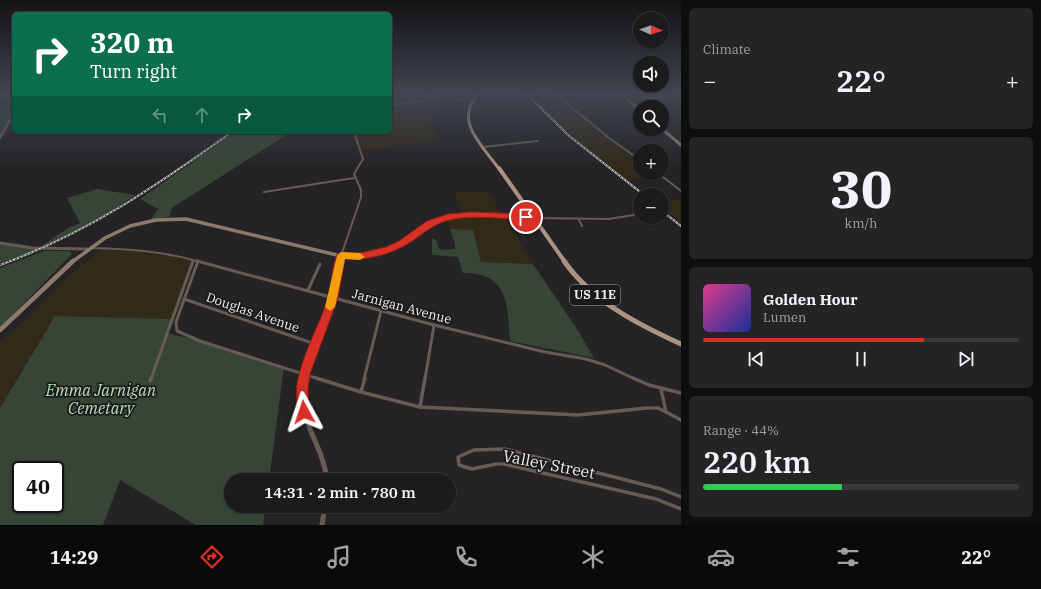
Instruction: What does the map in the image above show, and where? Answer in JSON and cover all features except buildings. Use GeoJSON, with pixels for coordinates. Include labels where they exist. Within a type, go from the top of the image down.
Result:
{"type":"FeatureCollection","features":[{"type":"Feature","properties":{"kind":"main road","name":"US 11E"},"geometry":{"type":"LineString","coordinates":[[467,118],[470,127],[532,218],[581,282],[598,298],[618,313],[681,344]]}},
{"type":"Feature","properties":{"kind":"main road"},"geometry":{"type":"LineString","coordinates":[[669,135],[681,145]]}},
{"type":"Feature","properties":{"kind":"main road"},"geometry":{"type":"LineString","coordinates":[[0,330],[87,249],[101,239],[128,226],[151,220],[169,217],[203,222],[341,256],[360,257],[388,250],[402,243],[430,223],[448,217],[473,215],[532,218]]}},
{"type":"Feature","properties":{"kind":"street"},"geometry":{"type":"LineString","coordinates":[[0,138],[11,118]]}},
{"type":"Feature","properties":{"kind":"street"},"geometry":{"type":"LineString","coordinates":[[586,118],[633,155]]}},
{"type":"Feature","properties":{"kind":"street"},"geometry":{"type":"LineString","coordinates":[[325,473],[323,462],[306,421],[302,403],[305,374],[333,298],[341,256],[361,197],[361,190],[354,178],[355,170],[363,159],[355,134]]}},
{"type":"Feature","properties":{"kind":"street"},"geometry":{"type":"LineString","coordinates":[[483,146],[538,141]]}},
{"type":"Feature","properties":{"kind":"street"},"geometry":{"type":"LineString","coordinates":[[264,192],[354,178]]}},
{"type":"Feature","properties":{"kind":"street"},"geometry":{"type":"LineString","coordinates":[[667,180],[681,191]]}},
{"type":"Feature","properties":{"kind":"street"},"geometry":{"type":"LineString","coordinates":[[532,218],[616,219],[633,215]]}},
{"type":"Feature","properties":{"kind":"street"},"geometry":{"type":"LineString","coordinates":[[579,219],[582,226]]}},
{"type":"Feature","properties":{"kind":"street"},"geometry":{"type":"LineString","coordinates":[[0,243],[33,248],[87,249]]}},
{"type":"Feature","properties":{"kind":"street","name":"Jarnigan Avenue"},"geometry":{"type":"LineString","coordinates":[[87,249],[152,250],[198,261],[381,311],[545,352],[586,359],[605,365],[661,389],[681,393]]}},
{"type":"Feature","properties":{"kind":"street"},"geometry":{"type":"LineString","coordinates":[[150,381],[193,260]]}},
{"type":"Feature","properties":{"kind":"street"},"geometry":{"type":"LineString","coordinates":[[198,261],[176,322],[177,331],[200,341],[361,392],[420,407],[578,415],[658,408],[681,420]]}},
{"type":"Feature","properties":{"kind":"street"},"geometry":{"type":"LineString","coordinates":[[308,290],[320,264]]}},
{"type":"Feature","properties":{"kind":"street","name":"Douglas Avenue"},"geometry":{"type":"LineString","coordinates":[[184,299],[316,344]]}},
{"type":"Feature","properties":{"kind":"street"},"geometry":{"type":"LineString","coordinates":[[361,392],[381,311]]}},
{"type":"Feature","properties":{"kind":"street"},"geometry":{"type":"LineString","coordinates":[[420,407],[434,324]]}},
{"type":"Feature","properties":{"kind":"street"},"geometry":{"type":"LineString","coordinates":[[661,389],[666,412]]}},
{"type":"Feature","properties":{"kind":"street","name":"Valley Street"},"geometry":{"type":"LineString","coordinates":[[681,497],[660,489],[505,449],[474,450],[458,457],[459,465],[464,469],[470,470],[498,464],[513,466],[656,499],[681,508]]}},
{"type":"Feature","properties":{"kind":"street"},"geometry":{"type":"LineString","coordinates":[[322,525],[324,513]]}},
{"type":"Feature","properties":{"kind":"shaded area"},"geometry":{"type":"Polygon","coordinates":[[[392,118],[433,118],[430,126],[440,141],[362,150],[354,134],[392,134],[392,118]]]}},
{"type":"Feature","properties":{"kind":"shaded area"},"geometry":{"type":"Polygon","coordinates":[[[553,118],[583,118],[633,157],[633,179],[627,180],[561,127],[553,118]]]}},
{"type":"Feature","properties":{"kind":"shaded area"},"geometry":{"type":"Polygon","coordinates":[[[488,191],[502,214],[463,213],[454,192],[488,191]]]}},
{"type":"Feature","properties":{"kind":"shaded area"},"geometry":{"type":"Polygon","coordinates":[[[681,198],[681,223],[669,214],[669,201],[681,198]]]}},
{"type":"Feature","properties":{"kind":"shaded area"},"geometry":{"type":"Polygon","coordinates":[[[465,217],[506,218],[533,264],[481,262],[473,230],[450,229],[447,220],[465,217]]]}},
{"type":"Feature","properties":{"kind":"shaded area"},"geometry":{"type":"Polygon","coordinates":[[[100,250],[142,250],[193,260],[171,319],[55,316],[0,408],[0,341],[26,319],[62,282],[100,250]]]}},
{"type":"Feature","properties":{"kind":"green space"},"geometry":{"type":"Polygon","coordinates":[[[0,118],[11,118],[0,138],[0,118]]]}},
{"type":"Feature","properties":{"kind":"green space"},"geometry":{"type":"Polygon","coordinates":[[[232,134],[288,134],[172,208],[169,217],[151,219],[158,209],[140,199],[232,134]]]}},
{"type":"Feature","properties":{"kind":"green space"},"geometry":{"type":"Polygon","coordinates":[[[97,189],[135,195],[87,227],[19,257],[0,263],[0,243],[39,248],[68,228],[80,223],[67,198],[97,189]]]}},
{"type":"Feature","properties":{"kind":"green space"},"geometry":{"type":"Polygon","coordinates":[[[450,229],[473,230],[481,262],[533,264],[579,332],[594,358],[510,341],[506,304],[498,285],[490,279],[478,274],[463,273],[458,257],[432,255],[432,238],[436,240],[438,247],[441,250],[455,249],[455,244],[450,229]]]}},
{"type":"Feature","properties":{"kind":"green space"},"geometry":{"type":"Polygon","coordinates":[[[44,251],[70,251],[72,254],[0,328],[0,268],[44,251]]]}},
{"type":"Feature","properties":{"kind":"green space","name":"Emma Jarnigan Cemetary"},"geometry":{"type":"Polygon","coordinates":[[[55,316],[171,319],[167,333],[200,341],[284,367],[270,473],[224,473],[224,513],[264,513],[263,525],[196,525],[120,480],[103,525],[0,525],[0,408],[55,316]]]}},
{"type":"Feature","properties":{"kind":"railway"},"geometry":{"type":"LineString","coordinates":[[552,118],[568,135],[635,188]]}},
{"type":"Feature","properties":{"kind":"railway"},"geometry":{"type":"LineString","coordinates":[[0,265],[63,238],[120,207],[176,171],[229,134]]}},
{"type":"Feature","properties":{"kind":"railway"},"geometry":{"type":"LineString","coordinates":[[669,217],[681,226]]}},
{"type":"Feature","properties":{"kind":"slow traffic"},"geometry":{"type":"LineString","coordinates":[[330,307],[341,256],[360,257]]}},
{"type":"Feature","properties":{"kind":"route"},"geometry":{"type":"LineString","coordinates":[[304,412],[302,403],[302,389],[305,374],[333,298],[341,256],[360,257],[388,250],[402,243],[423,227],[442,218],[464,215],[526,217]]}}]}
